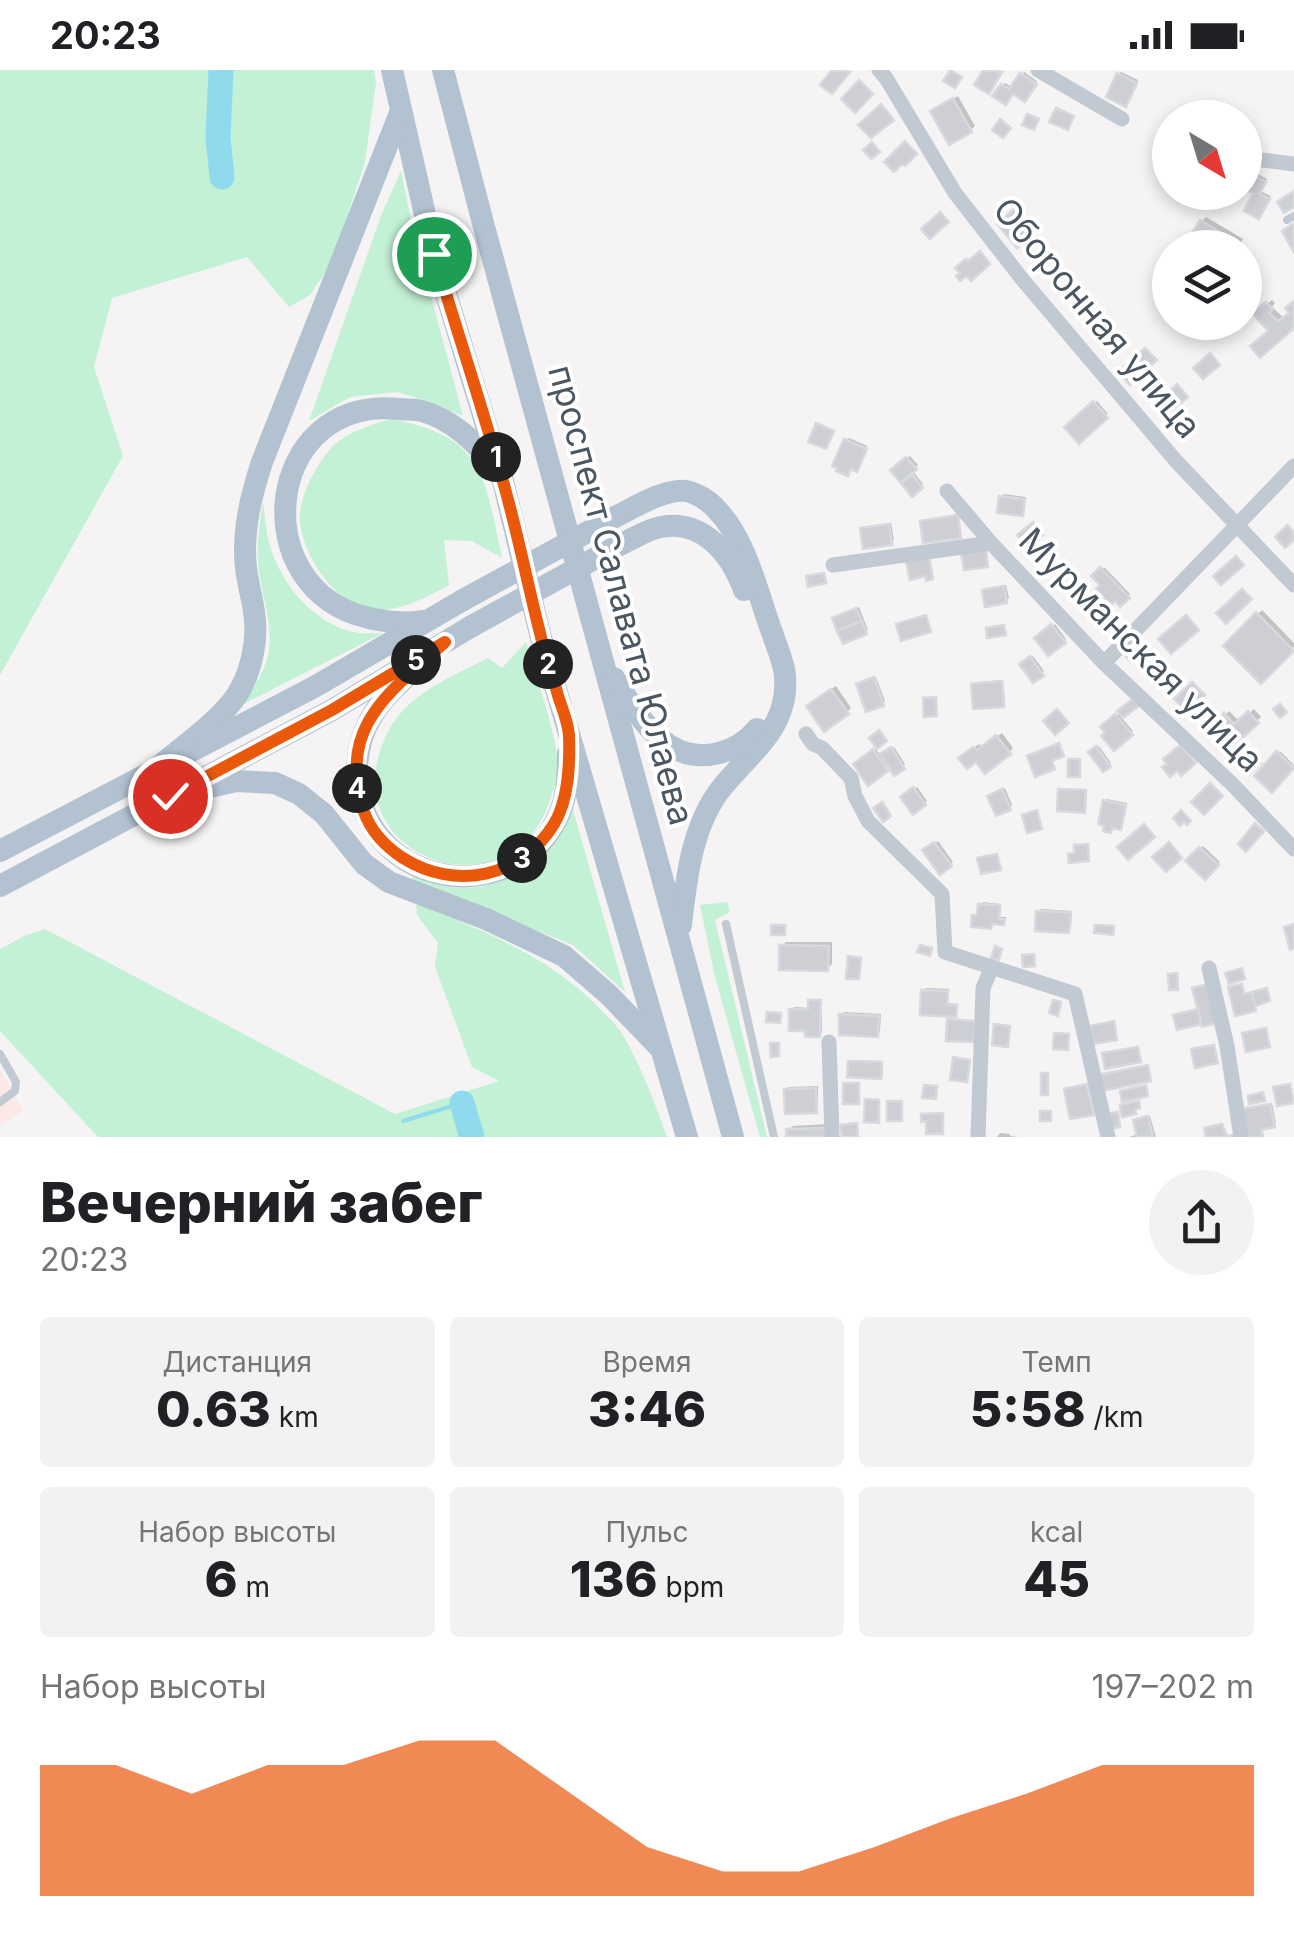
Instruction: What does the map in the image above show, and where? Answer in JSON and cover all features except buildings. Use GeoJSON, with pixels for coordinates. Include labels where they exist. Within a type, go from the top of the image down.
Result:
{"type":"FeatureCollection","features":[{"type":"Feature","properties":{"kind":"main road"},"geometry":{"type":"LineString","coordinates":[[392,70],[434,254],[503,481],[541,638],[687,1137]]}},
{"type":"Feature","properties":{"kind":"main road","name":"проспект Салавата Юлаева"},"geometry":{"type":"LineString","coordinates":[[443,70],[733,1137]]}},
{"type":"Feature","properties":{"kind":"main road"},"geometry":{"type":"LineString","coordinates":[[158,768],[224,710],[240,690],[248,670],[256,622],[246,566],[246,522],[252,493],[400,113]]}},
{"type":"Feature","properties":{"kind":"main road"},"geometry":{"type":"LineString","coordinates":[[425,620],[408,624],[354,615],[336,606],[300,572],[284,521],[290,474],[304,449],[320,430],[348,414],[380,407],[423,411],[458,429],[483,452],[503,481]]}},
{"type":"Feature","properties":{"kind":"main road"},"geometry":{"type":"LineString","coordinates":[[0,851],[316,686],[425,620],[615,517],[672,492],[689,492],[718,510],[730,526],[750,566],[785,669],[784,701],[776,725],[714,798],[696,835],[679,938]]}},
{"type":"Feature","properties":{"kind":"main road"},"geometry":{"type":"LineString","coordinates":[[0,886],[332,710],[472,626],[656,528],[682,525],[702,532],[738,574],[773,674],[772,702],[763,722],[748,739],[730,750],[692,756],[657,738],[600,656]]}},
{"type":"Feature","properties":{"kind":"main road"},"geometry":{"type":"LineString","coordinates":[[445,642],[384,697],[366,723],[358,752],[357,788],[366,818],[384,844],[400,856],[418,867],[452,877],[490,872],[528,854],[544,839],[564,802],[569,730]]}},
{"type":"Feature","properties":{"kind":"main road"},"geometry":{"type":"LineString","coordinates":[[170,796],[236,781],[276,783],[299,794],[324,814],[364,864],[389,882],[486,919],[564,956],[661,1048]]}},
{"type":"Feature","properties":{"kind":"street","name":"Оборонная улица"},"geometry":{"type":"LineString","coordinates":[[879,70],[955,193],[1000,250],[1176,461],[1294,584]]}},
{"type":"Feature","properties":{"kind":"street"},"geometry":{"type":"LineString","coordinates":[[1038,70],[1122,119]]}},
{"type":"Feature","properties":{"kind":"street"},"geometry":{"type":"LineString","coordinates":[[1262,160],[1294,164]]}},
{"type":"Feature","properties":{"kind":"street"},"geometry":{"type":"LineString","coordinates":[[1104,662],[1294,466]]}},
{"type":"Feature","properties":{"kind":"street","name":"Мурманская улица"},"geometry":{"type":"LineString","coordinates":[[948,491],[1104,662],[1234,784],[1294,849]]}},
{"type":"Feature","properties":{"kind":"street"},"geometry":{"type":"LineString","coordinates":[[834,565],[991,542]]}},
{"type":"Feature","properties":{"kind":"street"},"geometry":{"type":"LineString","coordinates":[[806,734],[852,778],[855,796],[868,821],[942,894],[945,952],[1075,994],[1108,1137]]}},
{"type":"Feature","properties":{"kind":"street"},"geometry":{"type":"LineString","coordinates":[[978,1137],[983,988],[992,967]]}},
{"type":"Feature","properties":{"kind":"street"},"geometry":{"type":"LineString","coordinates":[[1209,968],[1227,1046],[1241,1137]]}},
{"type":"Feature","properties":{"kind":"street"},"geometry":{"type":"LineString","coordinates":[[829,1042],[832,1137]]}},
{"type":"Feature","properties":{"kind":"lane"},"geometry":{"type":"LineString","coordinates":[[726,924],[774,1137]]}},
{"type":"Feature","properties":{"kind":"lane"},"geometry":{"type":"LineString","coordinates":[[0,1054],[16,1082],[15,1092],[0,1102]]}},
{"type":"Feature","properties":{"kind":"shaded area"},"geometry":{"type":"Polygon","coordinates":[[[0,1070],[23,1111],[0,1125],[0,1070]]]}},
{"type":"Feature","properties":{"kind":"green space"},"geometry":{"type":"Polygon","coordinates":[[[0,70],[374,70],[376,83],[365,162],[332,262],[310,295],[289,307],[247,257],[112,298],[94,367],[123,456],[0,675],[0,70]]]}},
{"type":"Feature","properties":{"kind":"green space"},"geometry":{"type":"Polygon","coordinates":[[[401,171],[463,416],[397,392],[350,397],[309,421],[382,213],[401,171]]]}},
{"type":"Feature","properties":{"kind":"green space"},"geometry":{"type":"Polygon","coordinates":[[[390,419],[445,436],[475,464],[484,482],[502,558],[472,541],[444,540],[449,585],[401,607],[368,609],[340,594],[317,568],[303,537],[300,513],[310,481],[334,445],[354,432],[390,419]]]}},
{"type":"Feature","properties":{"kind":"green space"},"geometry":{"type":"Polygon","coordinates":[[[263,502],[268,537],[293,591],[329,623],[362,633],[383,633],[242,705],[262,671],[269,649],[258,563],[263,502]]]}},
{"type":"Feature","properties":{"kind":"green space"},"geometry":{"type":"Polygon","coordinates":[[[526,642],[558,762],[551,797],[533,833],[506,855],[475,864],[443,862],[414,850],[390,828],[377,799],[377,763],[388,732],[408,705],[429,689],[488,658],[502,668],[526,642]]]}},
{"type":"Feature","properties":{"kind":"green space"},"geometry":{"type":"Polygon","coordinates":[[[573,810],[625,992],[573,945],[412,881],[413,873],[446,886],[473,888],[509,878],[538,856],[573,810]]]}},
{"type":"Feature","properties":{"kind":"green space"},"geometry":{"type":"Polygon","coordinates":[[[416,902],[514,946],[580,990],[621,1032],[641,1070],[667,1137],[98,1137],[0,1031],[0,949],[45,929],[395,1114],[499,1081],[472,1067],[435,967],[438,943],[417,915],[416,902]]]}},
{"type":"Feature","properties":{"kind":"green space"},"geometry":{"type":"Polygon","coordinates":[[[727,902],[730,912],[715,920],[767,1137],[760,1137],[715,977],[700,905],[727,902]]]}},
{"type":"Feature","properties":{"kind":"waterway"},"geometry":{"type":"LineString","coordinates":[[221,70],[218,138],[222,177]]}},
{"type":"Feature","properties":{"kind":"waterway"},"geometry":{"type":"LineString","coordinates":[[403,1121],[462,1103]]}},
{"type":"Feature","properties":{"kind":"waterway"},"geometry":{"type":"LineString","coordinates":[[462,1103],[472,1137]]}},
{"type":"Feature","properties":{"kind":"route"},"geometry":{"type":"LineString","coordinates":[[170,796],[332,710],[445,642],[384,697],[366,723],[358,752],[357,788],[366,818],[384,844],[400,856],[418,867],[452,877],[509,866],[544,839],[556,820],[568,778],[569,730],[541,638],[503,481],[434,254]]}}]}
